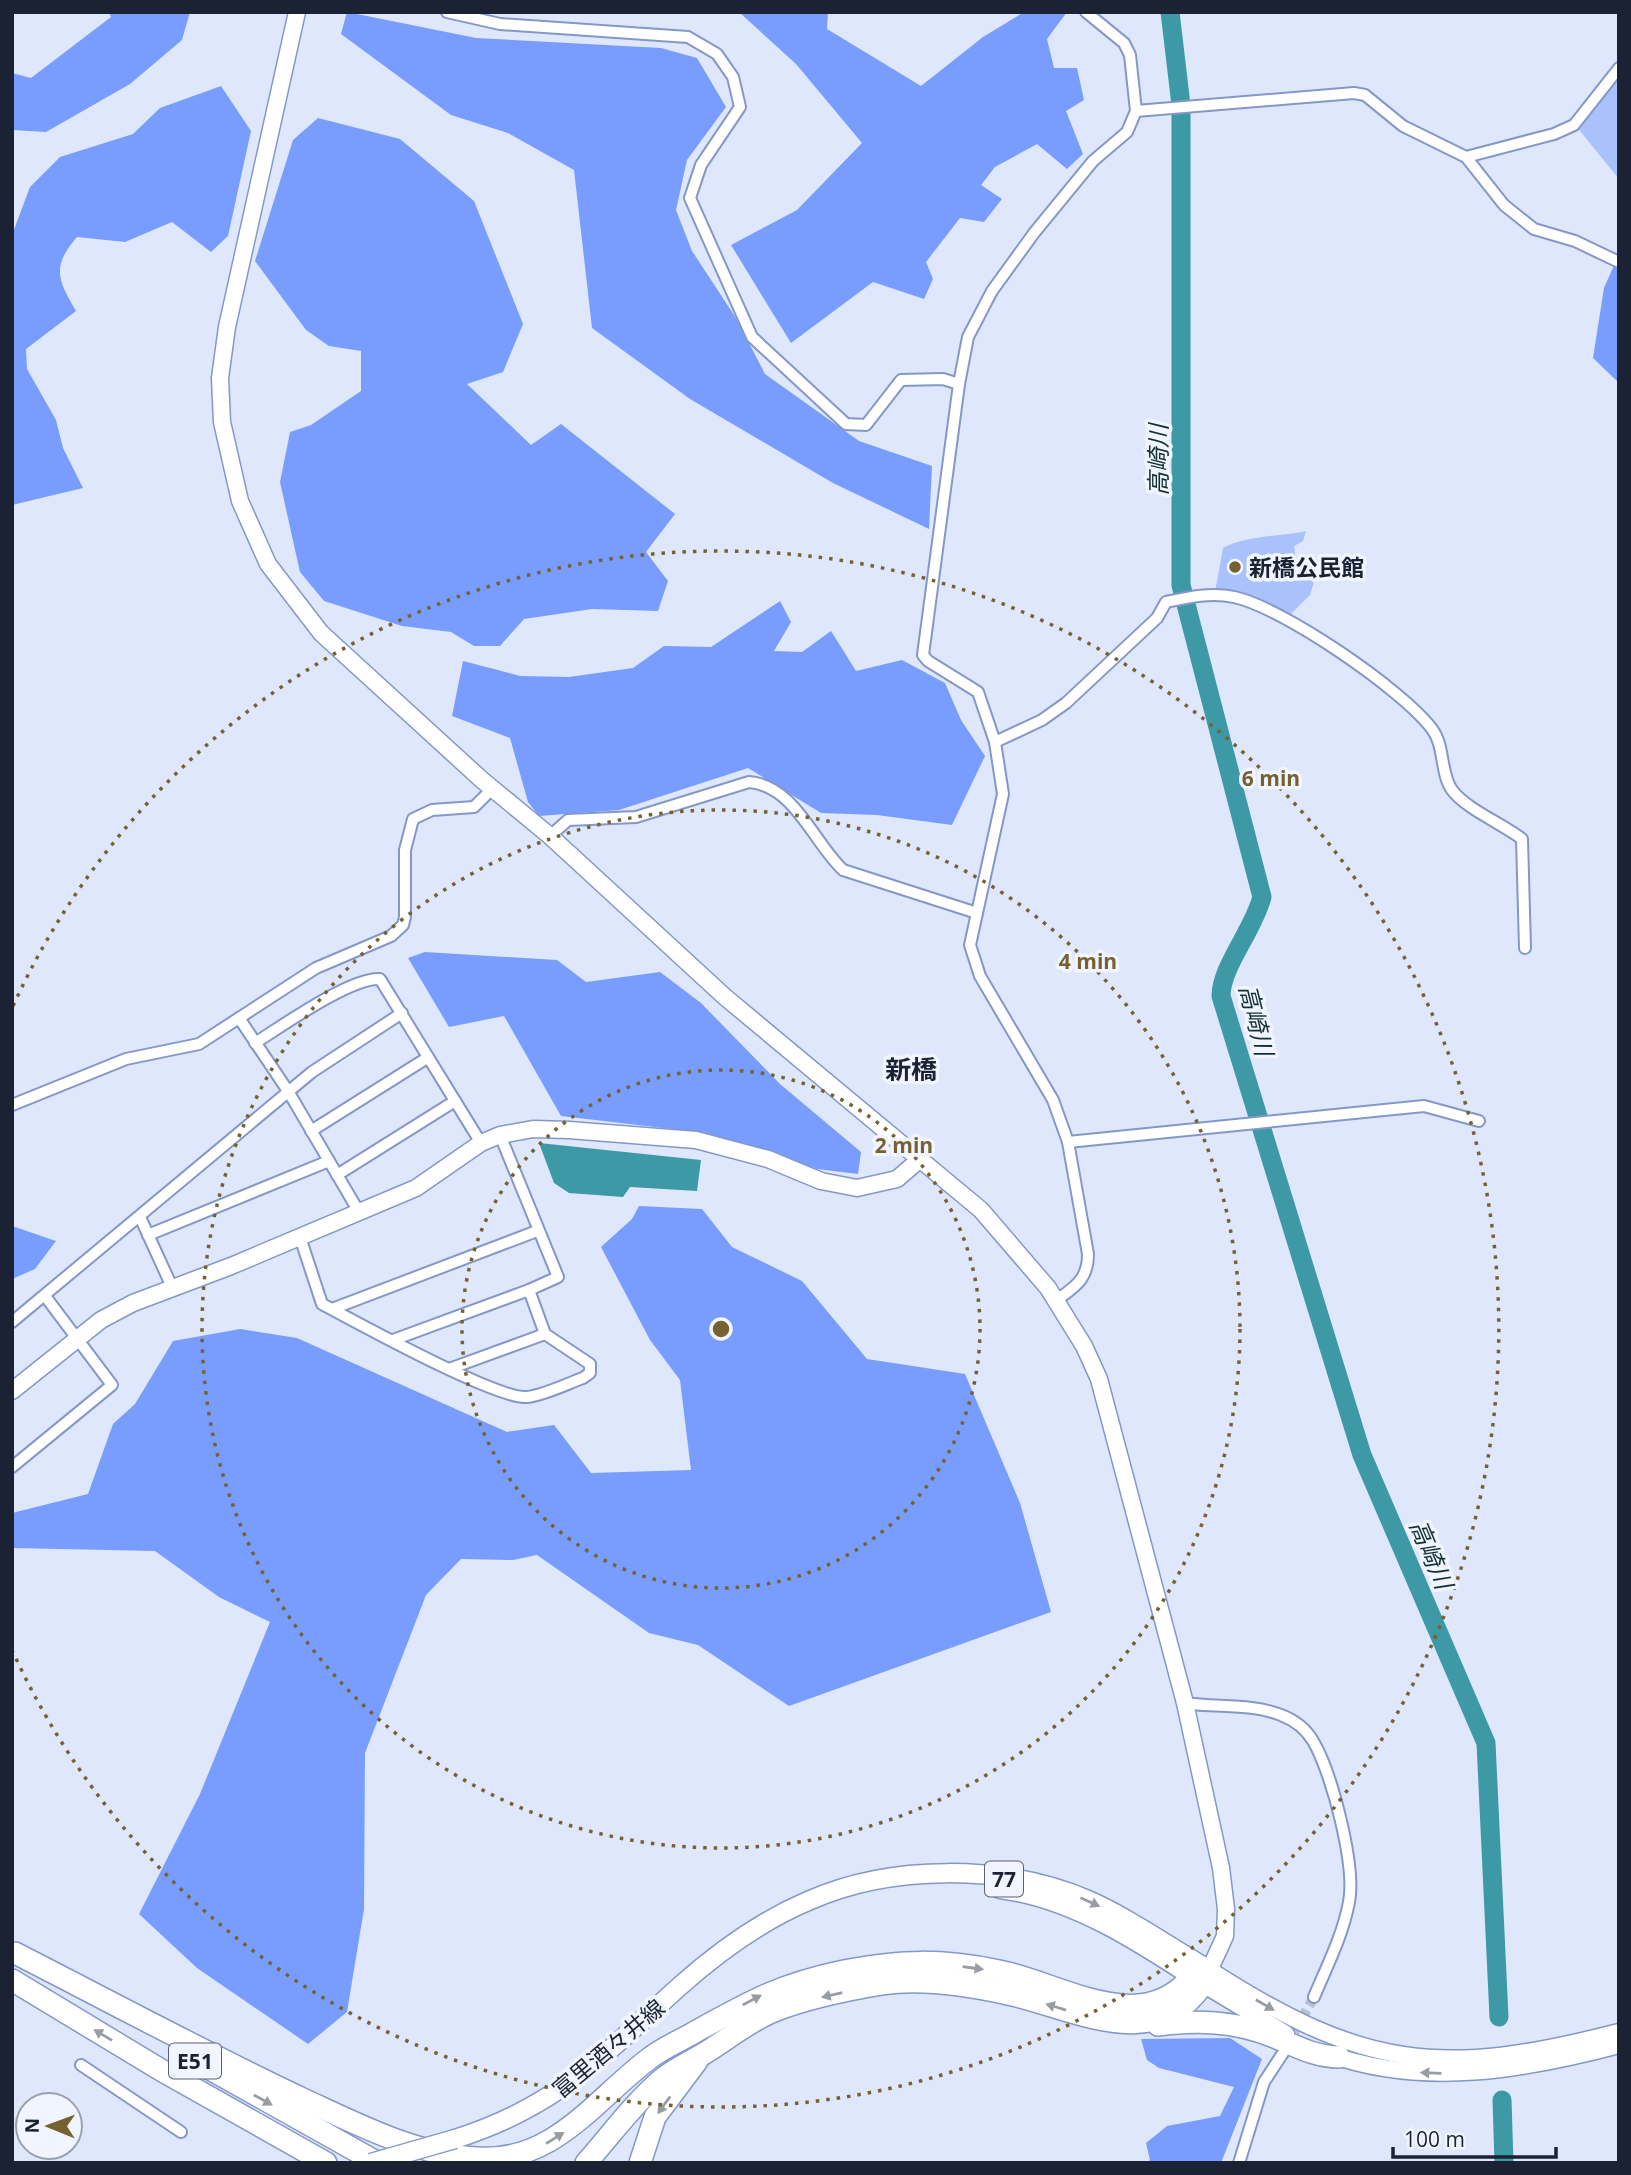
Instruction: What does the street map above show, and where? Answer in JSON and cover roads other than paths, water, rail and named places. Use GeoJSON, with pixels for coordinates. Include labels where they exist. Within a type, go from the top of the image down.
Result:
{"type":"FeatureCollection","features":[{"type":"Feature","properties":{"kind":"highway"},"geometry":{"type":"LineString","coordinates":[[14,1952],[259,2078],[350,2121],[396,2140],[477,2159],[520,2155],[544,2145],[589,2114],[649,2059],[774,1989],[843,1972],[912,1960],[997,1971],[1102,2003],[1138,2006],[1168,1997],[1201,1976]]}},
{"type":"Feature","properties":{"kind":"highway","name":"E51"},"geometry":{"type":"LineString","coordinates":[[14,1952],[127,2021],[378,2163]]}},
{"type":"Feature","properties":{"kind":"highway"},"geometry":{"type":"LineString","coordinates":[[1121,2023],[1170,2013],[1189,2001],[1201,1976]]}},
{"type":"Feature","properties":{"kind":"highway","name":"E51"},"geometry":{"type":"LineString","coordinates":[[12,1980],[161,2070],[326,2163]]}},
{"type":"Feature","properties":{"kind":"highway"},"geometry":{"type":"LineString","coordinates":[[586,2163],[659,2082],[681,2064],[703,2054],[773,2012],[847,1991],[909,1981],[1007,1994],[1093,2019],[1134,2026],[1188,2021],[1221,2023],[1261,2032],[1319,2056],[1339,2057]]}},
{"type":"Feature","properties":{"kind":"highway"},"geometry":{"type":"LineString","coordinates":[[573,2163],[637,2085],[671,2059],[692,2034]]}},
{"type":"Feature","properties":{"kind":"highway"},"geometry":{"type":"LineString","coordinates":[[640,2163],[655,2117],[703,2054]]}},
{"type":"Feature","properties":{"kind":"highway"},"geometry":{"type":"LineString","coordinates":[[161,2070],[246,2130],[300,2163]]}},
{"type":"Feature","properties":{"kind":"main road","name":"富里酒々井線"},"geometry":{"type":"LineString","coordinates":[[371,2163],[455,2139],[517,2117],[566,2088],[712,1958],[786,1913],[842,1896],[892,1887],[950,1885],[1010,1890],[1094,1919],[1201,1976]]}},
{"type":"Feature","properties":{"kind":"street"},"geometry":{"type":"LineString","coordinates":[[297,12],[223,348],[221,410],[229,462],[254,535],[286,592],[321,633],[550,836],[725,997],[981,1210],[1057,1300],[1099,1380],[1185,1703],[1221,1868],[1226,1909],[1225,1936],[1201,1976]]}},
{"type":"Feature","properties":{"kind":"street"},"geometry":{"type":"LineString","coordinates":[[447,12],[500,24],[688,37],[717,54],[733,77],[740,107],[701,165],[690,198],[752,337],[846,424],[866,425],[901,380],[943,379],[958,384]]}},
{"type":"Feature","properties":{"kind":"street"},"geometry":{"type":"LineString","coordinates":[[1057,1300],[1078,1285],[1087,1270],[1088,1254],[1068,1142],[1048,1090],[979,976],[970,945],[1003,794],[995,742],[978,692],[928,661],[923,655],[958,384],[968,337],[992,291],[1093,161],[1127,132],[1136,111],[1130,55],[1124,43],[1086,12]]}},
{"type":"Feature","properties":{"kind":"street"},"geometry":{"type":"LineString","coordinates":[[1466,157],[1555,134],[1574,125],[1619,68]]}},
{"type":"Feature","properties":{"kind":"street"},"geometry":{"type":"LineString","coordinates":[[1136,111],[1354,93],[1373,101],[1403,126],[1466,157],[1504,205],[1534,229],[1575,241],[1619,262]]}},
{"type":"Feature","properties":{"kind":"street"},"geometry":{"type":"LineString","coordinates":[[995,742],[1042,720],[1066,704],[1157,618],[1166,602],[1213,593],[1236,597],[1272,609],[1338,652],[1419,713],[1435,733],[1452,790],[1522,839],[1525,948]]}},
{"type":"Feature","properties":{"kind":"street"},"geometry":{"type":"LineString","coordinates":[[550,836],[568,820],[636,817],[749,782],[763,783],[799,811],[829,856],[843,870],[977,914]]}},
{"type":"Feature","properties":{"kind":"street"},"geometry":{"type":"LineString","coordinates":[[12,1104],[126,1059],[190,1048],[316,968],[400,929],[406,910],[405,850],[413,819],[432,810],[474,807],[493,788]]}},
{"type":"Feature","properties":{"kind":"street"},"geometry":{"type":"LineString","coordinates":[[256,1043],[334,995],[371,978],[380,979],[481,1143]]}},
{"type":"Feature","properties":{"kind":"street"},"geometry":{"type":"LineString","coordinates":[[12,1322],[288,1091],[402,1013]]}},
{"type":"Feature","properties":{"kind":"street"},"geometry":{"type":"LineString","coordinates":[[239,1018],[288,1091],[359,1212]]}},
{"type":"Feature","properties":{"kind":"street"},"geometry":{"type":"LineString","coordinates":[[311,1131],[427,1058]]}},
{"type":"Feature","properties":{"kind":"street"},"geometry":{"type":"LineString","coordinates":[[337,1175],[454,1101]]}},
{"type":"Feature","properties":{"kind":"street"},"geometry":{"type":"LineString","coordinates":[[1068,1142],[1424,1106],[1479,1121]]}},
{"type":"Feature","properties":{"kind":"street"},"geometry":{"type":"LineString","coordinates":[[12,1391],[101,1320],[172,1287],[416,1188],[481,1143],[500,1135],[533,1129],[696,1140],[768,1159],[821,1181],[858,1188],[897,1179],[919,1160]]}},
{"type":"Feature","properties":{"kind":"street"},"geometry":{"type":"LineString","coordinates":[[393,1340],[530,1290],[558,1277],[500,1135]]}},
{"type":"Feature","properties":{"kind":"street"},"geometry":{"type":"LineString","coordinates":[[148,1235],[329,1161]]}},
{"type":"Feature","properties":{"kind":"street"},"geometry":{"type":"LineString","coordinates":[[140,1217],[172,1287]]}},
{"type":"Feature","properties":{"kind":"street"},"geometry":{"type":"LineString","coordinates":[[332,1309],[537,1231]]}},
{"type":"Feature","properties":{"kind":"street"},"geometry":{"type":"LineString","coordinates":[[300,1237],[322,1304],[449,1369],[510,1396],[527,1397],[590,1373],[586,1359],[545,1334],[530,1290]]}},
{"type":"Feature","properties":{"kind":"street"},"geometry":{"type":"LineString","coordinates":[[12,1467],[112,1385],[45,1296]]}},
{"type":"Feature","properties":{"kind":"street"},"geometry":{"type":"LineString","coordinates":[[449,1369],[545,1334]]}},
{"type":"Feature","properties":{"kind":"street"},"geometry":{"type":"LineString","coordinates":[[1185,1703],[1218,1708],[1255,1707],[1281,1715],[1303,1728],[1314,1742],[1334,1803],[1351,1875],[1350,1900],[1341,1933],[1314,1997]]}},
{"type":"Feature","properties":{"kind":"street"},"geometry":{"type":"LineString","coordinates":[[1201,1976],[1290,2019],[1362,2046],[1406,2057],[1440,2060],[1496,2058],[1619,2032]]}},
{"type":"Feature","properties":{"kind":"street"},"geometry":{"type":"LineString","coordinates":[[1201,1976],[1280,2031],[1339,2057],[1401,2071],[1472,2073],[1570,2058],[1619,2045]]}},
{"type":"Feature","properties":{"kind":"street"},"geometry":{"type":"LineString","coordinates":[[1239,2163],[1264,2082],[1283,2053]]}},
{"type":"Feature","properties":{"kind":"street"},"geometry":{"type":"LineString","coordinates":[[81,2065],[181,2132]]}},
{"type":"Feature","properties":{"kind":"waterway","name":"高崎川"},"geometry":{"type":"LineString","coordinates":[[1170,12],[1181,105],[1181,585],[1262,897],[1226,973],[1221,996],[1362,1455],[1486,1743],[1499,2017]]}},
{"type":"Feature","properties":{"kind":"waterway","name":"高崎川"},"geometry":{"type":"LineString","coordinates":[[1502,2100],[1504,2163]]}},
{"type":"Feature","properties":{"kind":"tunnel"},"geometry":{"type":"LineString","coordinates":[[1287,2045],[1314,1997]]}},
{"type":"Feature","properties":{"kind":"place","name":"新橋公民館"},"geometry":{"type":"Point","coordinates":[1235,567]}},
{"type":"Feature","properties":{"kind":"district","name":"新橋"},"geometry":{"type":"Point","coordinates":[911,1069]}}]}
